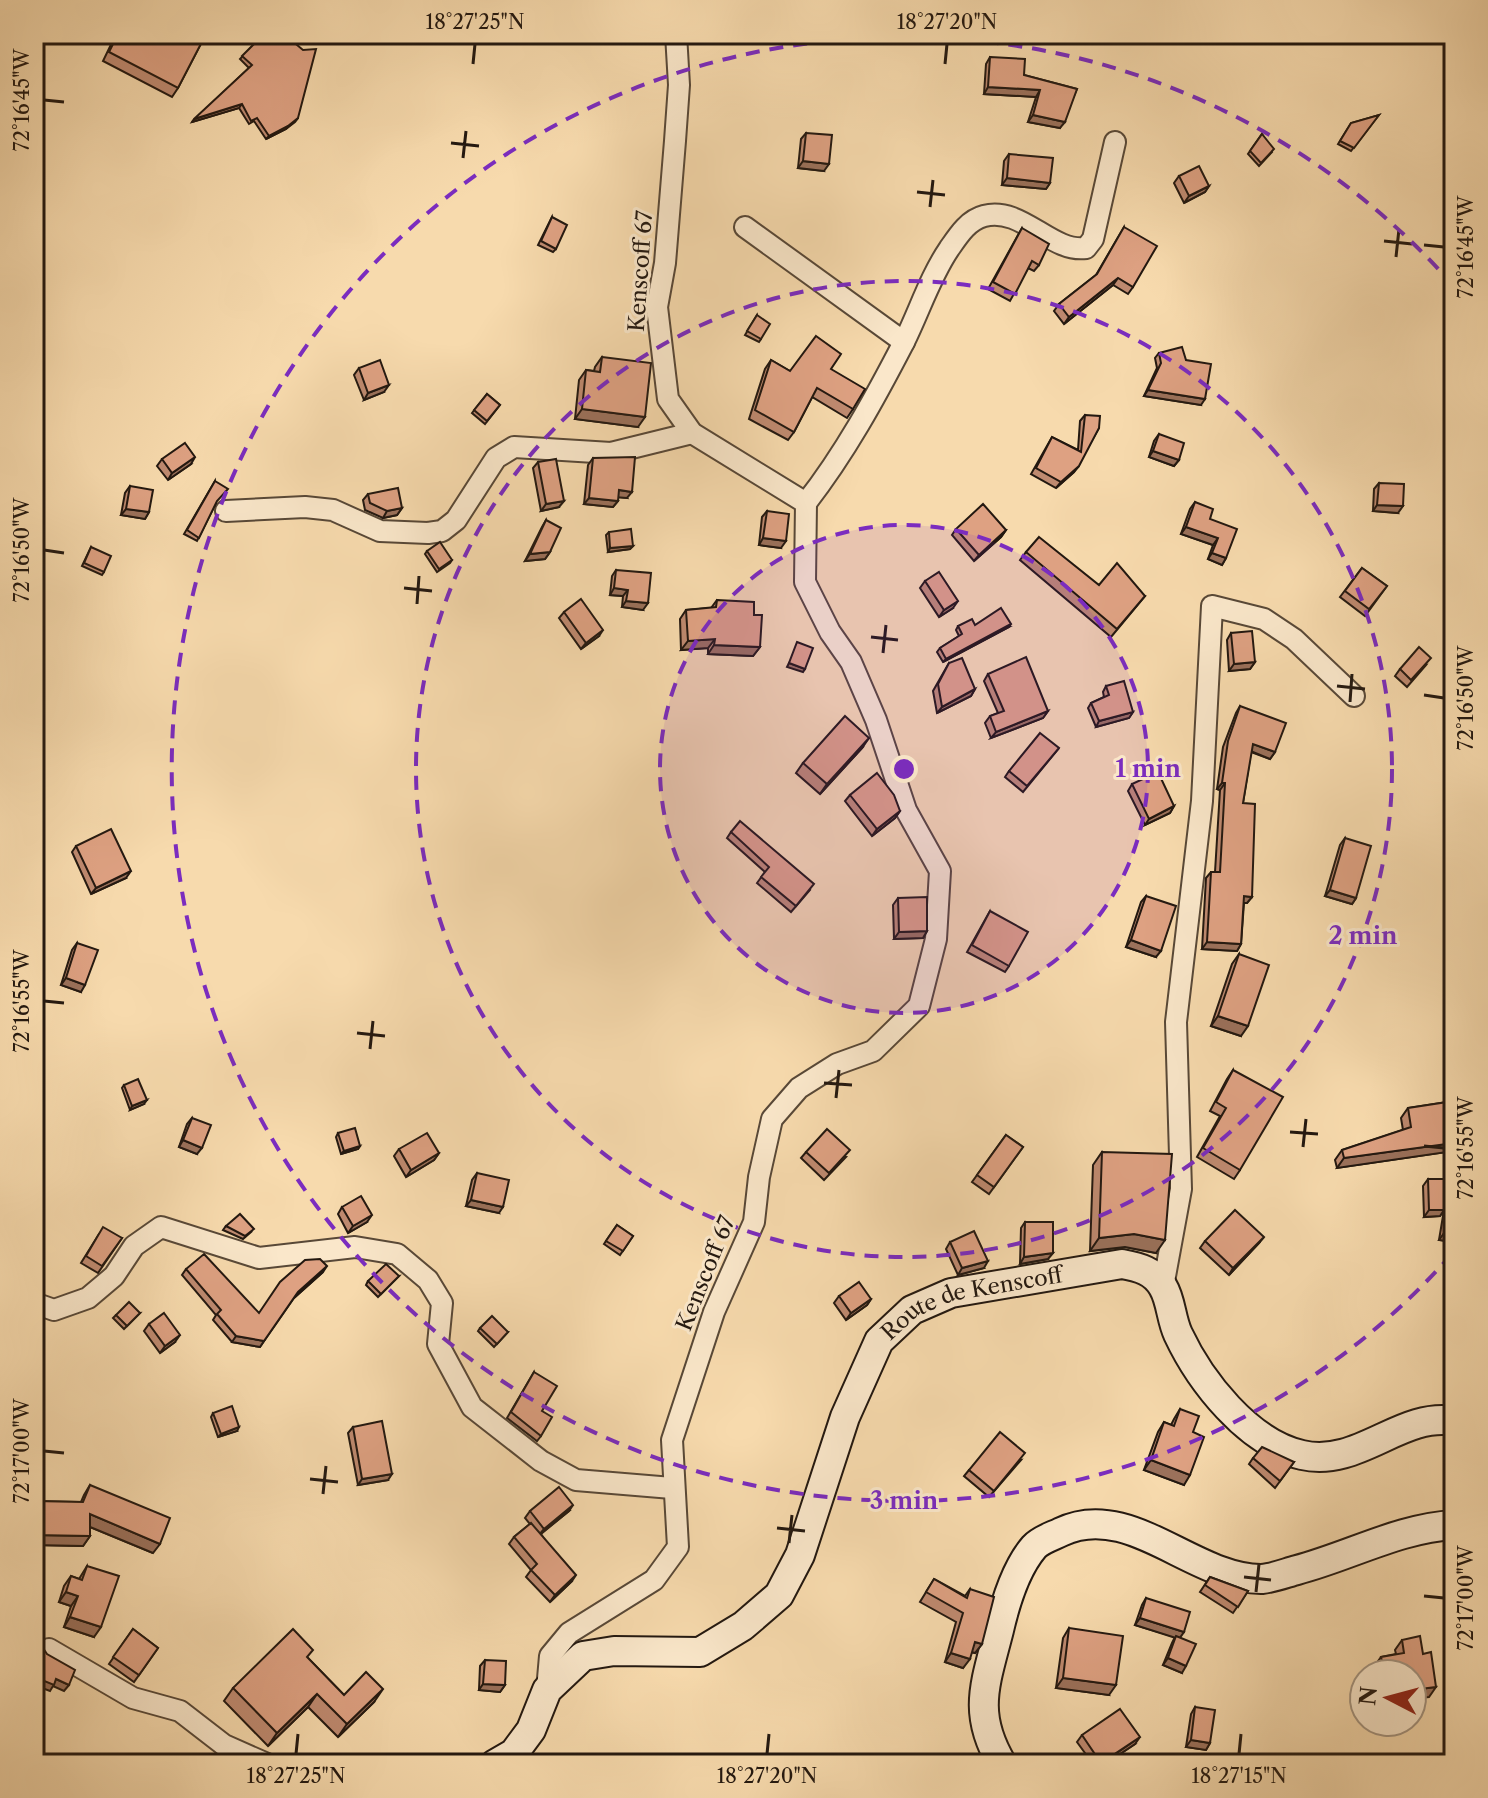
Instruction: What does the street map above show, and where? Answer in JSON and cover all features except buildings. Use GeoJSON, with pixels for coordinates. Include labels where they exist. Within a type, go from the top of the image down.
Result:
{"type":"FeatureCollection","features":[{"type":"Feature","properties":{"kind":"main road","name":"Route de Kenscoff"},"geometry":{"type":"LineString","coordinates":[[495,1764],[514,1753],[531,1730],[547,1690],[583,1656],[614,1651],[700,1652],[743,1626],[779,1595],[800,1555],[845,1417],[879,1341],[912,1310],[951,1293],[1122,1264],[1146,1269],[1163,1287]]}},
{"type":"Feature","properties":{"kind":"main road"},"geometry":{"type":"LineString","coordinates":[[1163,1287],[1177,1333],[1206,1380],[1252,1429],[1278,1446],[1303,1456],[1337,1456],[1372,1446],[1417,1423],[1454,1421]]}},
{"type":"Feature","properties":{"kind":"main road"},"geometry":{"type":"LineString","coordinates":[[1002,1764],[987,1739],[982,1710],[1003,1615],[1020,1571],[1035,1545],[1072,1527],[1094,1523],[1126,1531],[1175,1550],[1218,1573],[1263,1579],[1356,1552],[1400,1533],[1454,1525]]}},
{"type":"Feature","properties":{"kind":"street","name":"Kenscoff 67"},"geometry":{"type":"LineString","coordinates":[[547,1690],[550,1656],[569,1633],[654,1580],[678,1547],[672,1488],[672,1440],[714,1312],[754,1222],[772,1119],[799,1088],[837,1064],[873,1051],[919,1006],[936,939],[940,871],[906,810],[876,720],[851,662],[830,632],[805,582],[806,503],[692,433],[668,399],[657,307],[665,263],[679,85],[676,34]]}},
{"type":"Feature","properties":{"kind":"street"},"geometry":{"type":"LineString","coordinates":[[806,503],[837,463],[904,342],[947,252],[965,227],[983,216],[1022,221],[1075,248],[1090,244],[1115,142]]}},
{"type":"Feature","properties":{"kind":"street"},"geometry":{"type":"LineString","coordinates":[[745,227],[904,342]]}},
{"type":"Feature","properties":{"kind":"street"},"geometry":{"type":"LineString","coordinates":[[226,511],[305,507],[333,510],[380,531],[442,531],[456,520],[496,458],[514,447],[526,445],[581,453],[611,453],[692,433]]}},
{"type":"Feature","properties":{"kind":"street"},"geometry":{"type":"LineString","coordinates":[[1163,1287],[1181,1189],[1176,1022],[1202,801],[1212,606],[1264,619],[1294,639],[1354,696]]}},
{"type":"Feature","properties":{"kind":"street"},"geometry":{"type":"LineString","coordinates":[[34,1303],[54,1310],[88,1298],[114,1276],[134,1246],[161,1227],[259,1258],[355,1247],[397,1254],[428,1280],[442,1303],[438,1344],[472,1407],[541,1461],[576,1480],[672,1488]]}},
{"type":"Feature","properties":{"kind":"street"},"geometry":{"type":"LineString","coordinates":[[49,1649],[133,1698],[180,1711],[224,1745],[267,1764]]}}]}
